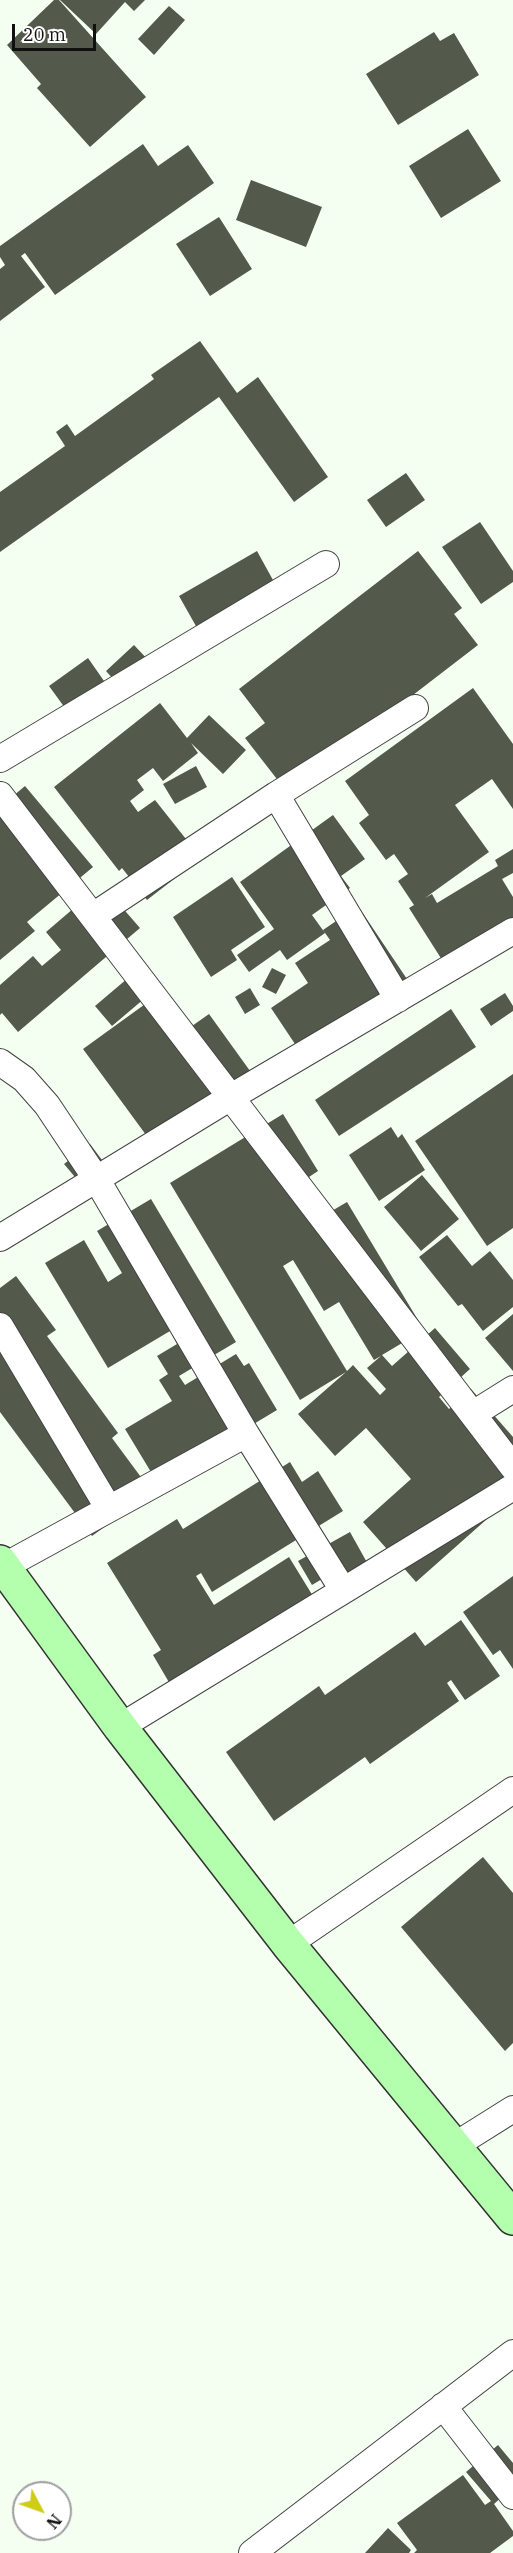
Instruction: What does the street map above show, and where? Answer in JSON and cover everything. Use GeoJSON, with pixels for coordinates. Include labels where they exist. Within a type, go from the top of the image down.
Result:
{"type":"FeatureCollection","features":[{"type":"Feature","properties":{"kind":"street"},"geometry":{"type":"LineString","coordinates":[[0,759],[326,564]]}},
{"type":"Feature","properties":{"kind":"street"},"geometry":{"type":"LineString","coordinates":[[93,916],[276,795],[415,708]]}},
{"type":"Feature","properties":{"kind":"street"},"geometry":{"type":"LineString","coordinates":[[0,795],[513,1467]]}},
{"type":"Feature","properties":{"kind":"street"},"geometry":{"type":"LineString","coordinates":[[276,795],[398,999]]}},
{"type":"Feature","properties":{"kind":"street"},"geometry":{"type":"LineString","coordinates":[[0,1238],[231,1097],[513,931]]}},
{"type":"Feature","properties":{"kind":"street"},"geometry":{"type":"LineString","coordinates":[[0,1062],[24,1079],[47,1105],[97,1179],[246,1434],[344,1590]]}},
{"type":"Feature","properties":{"kind":"street"},"geometry":{"type":"LineString","coordinates":[[0,1326],[109,1509]]}},
{"type":"Feature","properties":{"kind":"street"},"geometry":{"type":"LineString","coordinates":[[473,1414],[513,1389]]}},
{"type":"Feature","properties":{"kind":"street"},"geometry":{"type":"LineString","coordinates":[[246,1434],[2,1565],[120,1727],[288,1944],[513,2218]]}},
{"type":"Feature","properties":{"kind":"street"},"geometry":{"type":"LineString","coordinates":[[120,1727],[513,1487]]}},
{"type":"Feature","properties":{"kind":"street"},"geometry":{"type":"LineString","coordinates":[[288,1944],[513,1790]]}},
{"type":"Feature","properties":{"kind":"street"},"geometry":{"type":"LineString","coordinates":[[454,2146],[513,2109]]}},
{"type":"Feature","properties":{"kind":"street"},"geometry":{"type":"LineString","coordinates":[[252,2553],[513,2353]]}},
{"type":"Feature","properties":{"kind":"street"},"geometry":{"type":"LineString","coordinates":[[443,2406],[513,2496]]}},
{"type":"Feature","properties":{"kind":"building"},"geometry":{"type":"Polygon","coordinates":[[[54,0],[59,0],[146,97],[90,147],[37,88],[41,84],[7,45],[54,0]]]}},
{"type":"Feature","properties":{"kind":"building"},"geometry":{"type":"Polygon","coordinates":[[[60,0],[145,0],[134,11],[125,2],[96,34],[60,0]]]}},
{"type":"Feature","properties":{"kind":"building"},"geometry":{"type":"Polygon","coordinates":[[[169,6],[185,20],[154,55],[138,39],[169,6]]]}},
{"type":"Feature","properties":{"kind":"building"},"geometry":{"type":"Polygon","coordinates":[[[434,32],[440,41],[454,33],[479,75],[398,125],[366,74],[434,32]]]}},
{"type":"Feature","properties":{"kind":"building"},"geometry":{"type":"Polygon","coordinates":[[[468,129],[501,181],[441,218],[409,166],[468,129]]]}},
{"type":"Feature","properties":{"kind":"building"},"geometry":{"type":"Polygon","coordinates":[[[143,144],[158,166],[188,145],[214,183],[55,295],[25,253],[21,256],[45,287],[0,321],[0,269],[5,265],[0,257],[0,246],[143,144]]]}},
{"type":"Feature","properties":{"kind":"building"},"geometry":{"type":"Polygon","coordinates":[[[251,180],[322,207],[306,247],[236,220],[251,180]]]}},
{"type":"Feature","properties":{"kind":"building"},"geometry":{"type":"Polygon","coordinates":[[[219,217],[252,269],[210,296],[176,244],[219,217]]]}},
{"type":"Feature","properties":{"kind":"building"},"geometry":{"type":"Polygon","coordinates":[[[200,341],[237,393],[258,377],[328,477],[294,502],[219,397],[0,552],[0,492],[65,446],[56,432],[67,424],[75,436],[154,379],[151,375],[200,341]]]}},
{"type":"Feature","properties":{"kind":"building"},"geometry":{"type":"Polygon","coordinates":[[[406,473],[425,500],[386,527],[367,500],[406,473]]]}},
{"type":"Feature","properties":{"kind":"building"},"geometry":{"type":"Polygon","coordinates":[[[480,522],[513,571],[513,582],[481,604],[442,547],[480,522]]]}},
{"type":"Feature","properties":{"kind":"building"},"geometry":{"type":"Polygon","coordinates":[[[257,551],[279,591],[201,635],[179,596],[257,551]]]}},
{"type":"Feature","properties":{"kind":"building"},"geometry":{"type":"Polygon","coordinates":[[[418,551],[462,608],[454,614],[478,645],[287,792],[245,738],[265,723],[239,689],[418,551]]]}},
{"type":"Feature","properties":{"kind":"building"},"geometry":{"type":"Polygon","coordinates":[[[134,645],[150,662],[122,689],[106,671],[134,645]]]}},
{"type":"Feature","properties":{"kind":"building"},"geometry":{"type":"Polygon","coordinates":[[[88,658],[111,691],[73,719],[49,686],[88,658]]]}},
{"type":"Feature","properties":{"kind":"building"},"geometry":{"type":"Polygon","coordinates":[[[473,688],[513,744],[513,809],[492,779],[455,805],[489,852],[425,898],[432,894],[437,903],[498,866],[495,860],[513,849],[513,873],[502,879],[513,897],[513,936],[451,974],[409,908],[414,905],[398,881],[408,874],[394,854],[386,860],[359,823],[369,815],[345,781],[473,688]]]}},
{"type":"Feature","properties":{"kind":"building"},"geometry":{"type":"Polygon","coordinates":[[[160,703],[187,738],[209,715],[246,750],[223,774],[191,743],[198,753],[163,781],[153,768],[137,780],[144,790],[130,801],[138,812],[155,800],[201,858],[147,900],[122,868],[119,871],[54,787],[160,703]]]}},
{"type":"Feature","properties":{"kind":"building"},"geometry":{"type":"Polygon","coordinates":[[[196,766],[207,787],[175,804],[163,784],[196,766]]]}},
{"type":"Feature","properties":{"kind":"building"},"geometry":{"type":"Polygon","coordinates":[[[25,786],[93,867],[27,922],[35,931],[0,960],[0,807],[25,786]]]}},
{"type":"Feature","properties":{"kind":"building"},"geometry":{"type":"Polygon","coordinates":[[[333,815],[365,859],[341,876],[350,888],[312,915],[325,933],[287,960],[280,950],[249,972],[237,955],[274,929],[240,882],[333,815]]]}},
{"type":"Feature","properties":{"kind":"building"},"geometry":{"type":"Polygon","coordinates":[[[232,877],[265,927],[231,950],[237,960],[211,977],[173,917],[232,877]]]}},
{"type":"Feature","properties":{"kind":"building"},"geometry":{"type":"Polygon","coordinates":[[[113,897],[140,928],[18,1032],[2,1013],[0,1015],[0,985],[33,956],[42,966],[61,950],[46,932],[74,908],[113,897]]]}},
{"type":"Feature","properties":{"kind":"building"},"geometry":{"type":"Polygon","coordinates":[[[358,906],[411,985],[303,1056],[271,1008],[308,983],[295,963],[330,940],[323,930],[358,906]]]}},
{"type":"Feature","properties":{"kind":"building"},"geometry":{"type":"Polygon","coordinates":[[[141,967],[158,987],[112,1026],[95,1006],[141,967]]]}},
{"type":"Feature","properties":{"kind":"building"},"geometry":{"type":"Polygon","coordinates":[[[272,968],[286,975],[276,994],[262,987],[272,968]]]}},
{"type":"Feature","properties":{"kind":"building"},"geometry":{"type":"Polygon","coordinates":[[[250,988],[260,1005],[245,1014],[235,997],[250,988]]]}},
{"type":"Feature","properties":{"kind":"building"},"geometry":{"type":"Polygon","coordinates":[[[505,993],[513,1006],[513,1011],[491,1026],[480,1009],[505,993]]]}},
{"type":"Feature","properties":{"kind":"building"},"geometry":{"type":"Polygon","coordinates":[[[148,1002],[175,1038],[209,1014],[258,1082],[160,1154],[83,1049],[148,1002]]]}},
{"type":"Feature","properties":{"kind":"building"},"geometry":{"type":"Polygon","coordinates":[[[451,1009],[476,1047],[339,1136],[315,1100],[451,1009]]]}},
{"type":"Feature","properties":{"kind":"building"},"geometry":{"type":"Polygon","coordinates":[[[513,1074],[513,1228],[487,1246],[415,1141],[513,1074]]]}},
{"type":"Feature","properties":{"kind":"building"},"geometry":{"type":"Polygon","coordinates":[[[283,1114],[318,1171],[309,1177],[330,1212],[347,1202],[424,1330],[382,1355],[392,1366],[435,1328],[470,1369],[439,1397],[449,1409],[471,1389],[513,1437],[513,1496],[416,1582],[363,1522],[411,1479],[366,1428],[335,1456],[298,1414],[346,1372],[300,1400],[170,1183],[283,1114]],[[293,1260],[283,1266],[347,1371],[353,1365],[380,1395],[386,1389],[367,1368],[381,1356],[374,1360],[339,1302],[324,1311],[293,1260]]]}},
{"type":"Feature","properties":{"kind":"building"},"geometry":{"type":"Polygon","coordinates":[[[391,1127],[398,1138],[402,1134],[425,1170],[379,1201],[349,1155],[391,1127]]]}},
{"type":"Feature","properties":{"kind":"building"},"geometry":{"type":"Polygon","coordinates":[[[90,1144],[105,1164],[80,1183],[64,1164],[90,1144]]]}},
{"type":"Feature","properties":{"kind":"building"},"geometry":{"type":"Polygon","coordinates":[[[422,1175],[459,1219],[421,1251],[384,1207],[422,1175]]]}},
{"type":"Feature","properties":{"kind":"building"},"geometry":{"type":"Polygon","coordinates":[[[151,1199],[236,1342],[179,1376],[185,1385],[236,1354],[244,1366],[249,1363],[277,1410],[157,1482],[125,1429],[172,1401],[159,1380],[168,1374],[157,1356],[177,1344],[170,1331],[108,1368],[45,1263],[84,1240],[108,1282],[122,1273],[97,1231],[151,1199]]]}},
{"type":"Feature","properties":{"kind":"building"},"geometry":{"type":"Polygon","coordinates":[[[447,1235],[472,1266],[490,1251],[513,1280],[513,1307],[483,1331],[462,1304],[458,1306],[419,1257],[447,1235]]]}},
{"type":"Feature","properties":{"kind":"building"},"geometry":{"type":"Polygon","coordinates":[[[16,1276],[56,1330],[47,1336],[118,1433],[112,1438],[152,1492],[92,1536],[0,1412],[0,1288],[16,1276]]]}},
{"type":"Feature","properties":{"kind":"building"},"geometry":{"type":"Polygon","coordinates":[[[513,1314],[513,1371],[485,1338],[513,1314]]]}},
{"type":"Feature","properties":{"kind":"building"},"geometry":{"type":"Polygon","coordinates":[[[290,1462],[302,1482],[318,1471],[343,1511],[212,1592],[201,1573],[196,1576],[214,1605],[289,1557],[324,1614],[170,1684],[153,1655],[161,1650],[107,1563],[177,1519],[183,1529],[290,1462]]]}},
{"type":"Feature","properties":{"kind":"building"},"geometry":{"type":"Polygon","coordinates":[[[350,1532],[379,1584],[343,1605],[327,1576],[312,1585],[298,1561],[350,1532]]]}},
{"type":"Feature","properties":{"kind":"building"},"geometry":{"type":"Polygon","coordinates":[[[513,1576],[513,1669],[500,1650],[493,1655],[463,1612],[513,1576]]]}},
{"type":"Feature","properties":{"kind":"building"},"geometry":{"type":"Polygon","coordinates":[[[461,1620],[500,1676],[465,1700],[451,1680],[447,1683],[459,1701],[370,1764],[365,1757],[274,1821],[226,1752],[319,1686],[325,1695],[415,1632],[425,1646],[461,1620]]]}},
{"type":"Feature","properties":{"kind":"building"},"geometry":{"type":"Polygon","coordinates":[[[483,1857],[513,1893],[513,2043],[505,2051],[401,1927],[483,1857]]]}},
{"type":"Feature","properties":{"kind":"building"},"geometry":{"type":"Polygon","coordinates":[[[498,2445],[513,2463],[513,2502],[505,2494],[494,2504],[513,2531],[513,2536],[490,2553],[414,2553],[417,2550],[397,2523],[463,2475],[485,2505],[491,2501],[466,2472],[498,2445]]]}},
{"type":"Feature","properties":{"kind":"building"},"geometry":{"type":"Polygon","coordinates":[[[388,2528],[411,2550],[409,2553],[365,2553],[388,2528]]]}}]}
